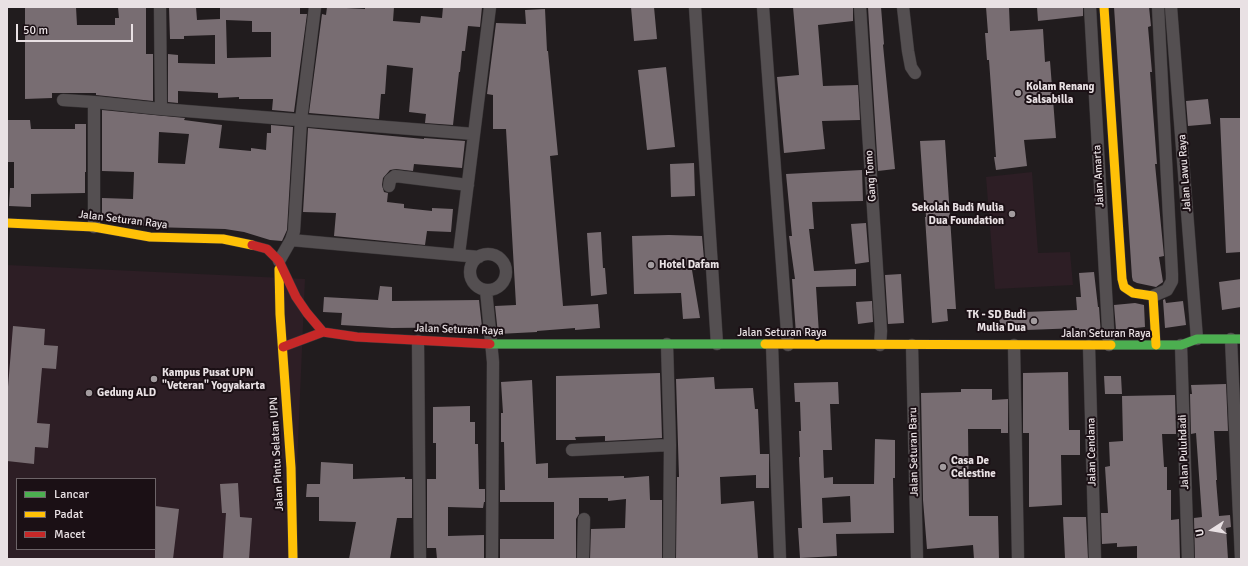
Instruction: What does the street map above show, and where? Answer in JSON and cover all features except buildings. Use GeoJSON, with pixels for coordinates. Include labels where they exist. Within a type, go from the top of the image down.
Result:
{"type":"FeatureCollection","features":[{"type":"Feature","properties":{"kind":"main road"},"geometry":{"type":"LineString","coordinates":[[1104,7],[1122,279],[1124,287],[1133,293],[1153,296],[1156,346]]}},
{"type":"Feature","properties":{"kind":"main road","name":"Jalan Seturan Raya"},"geometry":{"type":"LineString","coordinates":[[7,223],[94,227],[150,237],[223,239],[242,242],[267,249],[279,261],[296,297],[323,332]]}},
{"type":"Feature","properties":{"kind":"main road"},"geometry":{"type":"LineString","coordinates":[[279,261],[280,314],[283,347]]}},
{"type":"Feature","properties":{"kind":"main road","name":"Jalan Seturan Raya"},"geometry":{"type":"LineString","coordinates":[[283,347],[323,332],[357,337],[491,344],[1156,346],[1181,345],[1197,339],[1236,339]]}},
{"type":"Feature","properties":{"kind":"main road","name":"Jalan Pintu Selatan UPN"},"geometry":{"type":"LineString","coordinates":[[283,347],[290,468],[293,559]]}},
{"type":"Feature","properties":{"kind":"street"},"geometry":{"type":"LineString","coordinates":[[160,7],[161,109]]}},
{"type":"Feature","properties":{"kind":"street"},"geometry":{"type":"LineString","coordinates":[[279,261],[291,240],[294,231],[301,120],[315,7]]}},
{"type":"Feature","properties":{"kind":"street"},"geometry":{"type":"LineString","coordinates":[[459,254],[490,7]]}},
{"type":"Feature","properties":{"kind":"street"},"geometry":{"type":"LineString","coordinates":[[695,7],[717,344]]}},
{"type":"Feature","properties":{"kind":"street"},"geometry":{"type":"LineString","coordinates":[[763,7],[788,345]]}},
{"type":"Feature","properties":{"kind":"street","name":"Gang Tomo"},"geometry":{"type":"LineString","coordinates":[[860,7],[881,331],[880,345]]}},
{"type":"Feature","properties":{"kind":"street"},"geometry":{"type":"LineString","coordinates":[[903,7],[908,51],[911,66],[915,73]]}},
{"type":"Feature","properties":{"kind":"street","name":"Jalan Amarta"},"geometry":{"type":"LineString","coordinates":[[1090,7],[1109,346]]}},
{"type":"Feature","properties":{"kind":"street"},"geometry":{"type":"LineString","coordinates":[[1153,296],[1167,290],[1172,281],[1158,7]]}},
{"type":"Feature","properties":{"kind":"street","name":"Jalan Lawu Raya"},"geometry":{"type":"LineString","coordinates":[[1171,7],[1197,339]]}},
{"type":"Feature","properties":{"kind":"street"},"geometry":{"type":"LineString","coordinates":[[62,100],[474,134]]}},
{"type":"Feature","properties":{"kind":"street"},"geometry":{"type":"LineString","coordinates":[[94,102],[94,227]]}},
{"type":"Feature","properties":{"kind":"street"},"geometry":{"type":"LineString","coordinates":[[389,186],[390,180],[395,176],[468,185]]}},
{"type":"Feature","properties":{"kind":"street"},"geometry":{"type":"LineString","coordinates":[[291,240],[480,257]]}},
{"type":"Feature","properties":{"kind":"street"},"geometry":{"type":"LineString","coordinates":[[491,255],[502,260],[506,272],[503,283],[492,290],[486,290],[476,286],[471,276],[472,265],[480,257],[491,255]]}},
{"type":"Feature","properties":{"kind":"street"},"geometry":{"type":"LineString","coordinates":[[486,290],[493,362],[492,559]]}},
{"type":"Feature","properties":{"kind":"street"},"geometry":{"type":"LineString","coordinates":[[1236,339],[1241,559]]}},
{"type":"Feature","properties":{"kind":"street"},"geometry":{"type":"LineString","coordinates":[[418,341],[420,559]]}},
{"type":"Feature","properties":{"kind":"street"},"geometry":{"type":"LineString","coordinates":[[667,344],[670,445],[669,559]]}},
{"type":"Feature","properties":{"kind":"street"},"geometry":{"type":"LineString","coordinates":[[772,345],[780,559]]}},
{"type":"Feature","properties":{"kind":"street","name":"Jalan Seturan Baru"},"geometry":{"type":"LineString","coordinates":[[912,345],[917,559]]}},
{"type":"Feature","properties":{"kind":"street"},"geometry":{"type":"LineString","coordinates":[[1014,345],[1018,559]]}},
{"type":"Feature","properties":{"kind":"street","name":"Jalan Puluhdadi"},"geometry":{"type":"LineString","coordinates":[[1181,345],[1188,559]]}},
{"type":"Feature","properties":{"kind":"street","name":"Jalan Cendana"},"geometry":{"type":"LineString","coordinates":[[1089,346],[1095,559]]}},
{"type":"Feature","properties":{"kind":"street"},"geometry":{"type":"LineString","coordinates":[[572,450],[670,445]]}},
{"type":"Feature","properties":{"kind":"street"},"geometry":{"type":"LineString","coordinates":[[583,559],[584,519]]}},
{"type":"Feature","properties":{"kind":"shaded area","name":"Sekolah Budi Mulia Dua Foundation"},"geometry":{"type":"Polygon","coordinates":[[[1032,172],[1038,253],[1070,252],[1073,285],[995,289],[986,177],[1032,172]]]}},
{"type":"Feature","properties":{"kind":"shaded area","name":"Kampus Pusat UPN \"Veteran\" Yogyakarta"},"geometry":{"type":"Polygon","coordinates":[[[7,265],[305,279],[293,559],[7,559],[7,265]]]}},
{"type":"Feature","properties":{"kind":"traffic: fast"},"geometry":{"type":"LineString","coordinates":[[1111,345],[1181,345],[1197,339],[1241,339]]}},
{"type":"Feature","properties":{"kind":"traffic: fast"},"geometry":{"type":"LineString","coordinates":[[490,344],[765,344]]}},
{"type":"Feature","properties":{"kind":"traffic: slow"},"geometry":{"type":"LineString","coordinates":[[1104,7],[1122,279],[1124,287],[1133,293],[1153,296],[1156,345]]}},
{"type":"Feature","properties":{"kind":"traffic: slow"},"geometry":{"type":"LineString","coordinates":[[7,223],[94,227],[150,237],[223,239],[252,245]]}},
{"type":"Feature","properties":{"kind":"traffic: slow"},"geometry":{"type":"LineString","coordinates":[[279,269],[280,314],[291,468],[293,559]]}},
{"type":"Feature","properties":{"kind":"traffic: slow"},"geometry":{"type":"LineString","coordinates":[[765,344],[1111,345]]}},
{"type":"Feature","properties":{"kind":"traffic: jam"},"geometry":{"type":"LineString","coordinates":[[252,245],[267,249],[279,261],[296,297],[323,332],[283,347]]}},
{"type":"Feature","properties":{"kind":"traffic: jam"},"geometry":{"type":"LineString","coordinates":[[323,332],[357,337],[490,344]]}},
{"type":"Feature","properties":{"kind":"place","name":"Kolam Renang Salsabilla"},"geometry":{"type":"Point","coordinates":[1018,93]}},
{"type":"Feature","properties":{"kind":"place","name":"Sekolah Budi Mulia Dua Foundation"},"geometry":{"type":"Point","coordinates":[1012,214]}},
{"type":"Feature","properties":{"kind":"place","name":"Hotel Dafam"},"geometry":{"type":"Point","coordinates":[651,265]}},
{"type":"Feature","properties":{"kind":"place","name":"TK - SD Budi Mulia Dua"},"geometry":{"type":"Point","coordinates":[1034,321]}},
{"type":"Feature","properties":{"kind":"place","name":"Kampus Pusat UPN \"Veteran\" Yogyakarta"},"geometry":{"type":"Point","coordinates":[154,379]}},
{"type":"Feature","properties":{"kind":"place","name":"Gedung ALD"},"geometry":{"type":"Point","coordinates":[89,393]}},
{"type":"Feature","properties":{"kind":"place","name":"Casa De Celestine"},"geometry":{"type":"Point","coordinates":[943,467]}}]}
